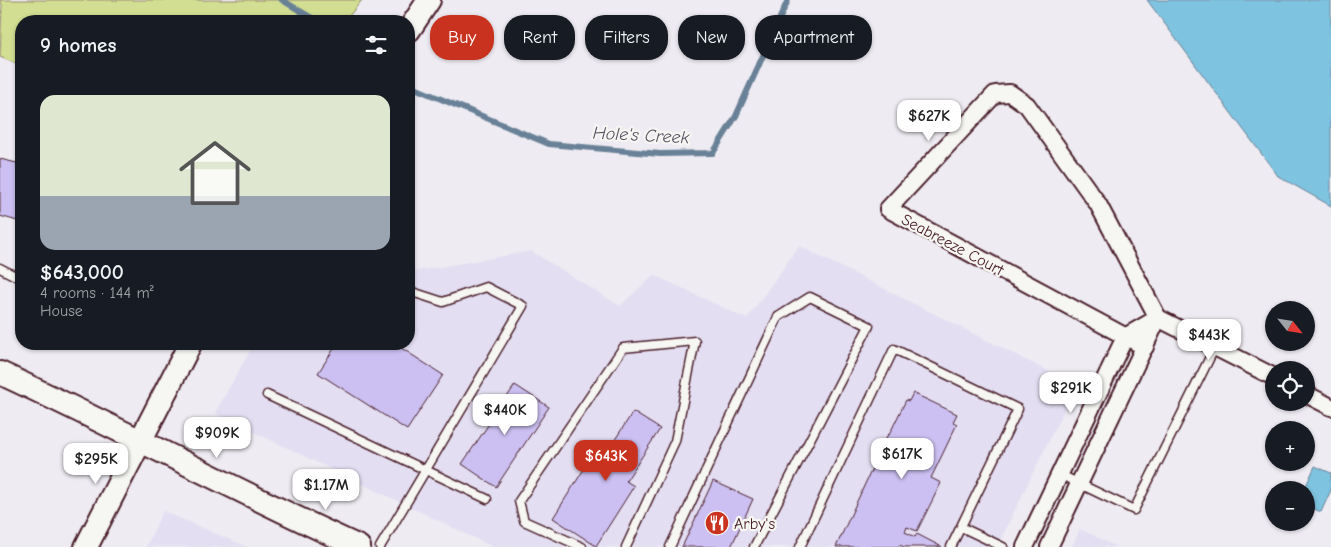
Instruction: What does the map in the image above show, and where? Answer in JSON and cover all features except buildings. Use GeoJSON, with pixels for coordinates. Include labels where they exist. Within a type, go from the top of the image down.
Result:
{"type":"FeatureCollection","features":[{"type":"Feature","properties":{"kind":"street"},"geometry":{"type":"LineString","coordinates":[[415,20],[426,3]]}},
{"type":"Feature","properties":{"kind":"street","name":"Seabreeze Court"},"geometry":{"type":"LineString","coordinates":[[1145,346],[888,209],[995,94],[1010,93],[1028,106],[1098,204],[1158,318]]}},
{"type":"Feature","properties":{"kind":"street"},"geometry":{"type":"LineString","coordinates":[[1025,547],[1125,337],[1158,318]]}},
{"type":"Feature","properties":{"kind":"street"},"geometry":{"type":"LineString","coordinates":[[1049,547],[1158,318]]}},
{"type":"Feature","properties":{"kind":"street"},"geometry":{"type":"LineString","coordinates":[[1158,318],[1265,372]]}},
{"type":"Feature","properties":{"kind":"street"},"geometry":{"type":"LineString","coordinates":[[86,547],[139,439],[187,350]]}},
{"type":"Feature","properties":{"kind":"street"},"geometry":{"type":"LineString","coordinates":[[0,373],[139,439],[226,485],[359,547]]}},
{"type":"Feature","properties":{"kind":"street"},"geometry":{"type":"LineString","coordinates":[[1315,398],[1331,406]]}},
{"type":"Feature","properties":{"kind":"lane"},"geometry":{"type":"LineString","coordinates":[[0,268],[15,275]]}},
{"type":"Feature","properties":{"kind":"lane"},"geometry":{"type":"LineString","coordinates":[[380,547],[522,306],[486,287],[443,302],[415,293]]}},
{"type":"Feature","properties":{"kind":"lane"},"geometry":{"type":"LineString","coordinates":[[670,547],[778,317],[810,297],[869,326],[754,547]]}},
{"type":"Feature","properties":{"kind":"lane"},"geometry":{"type":"LineString","coordinates":[[582,547],[524,521],[519,501],[623,348],[695,341],[675,441],[626,547]]}},
{"type":"Feature","properties":{"kind":"lane"},"geometry":{"type":"LineString","coordinates":[[1059,474],[1134,510],[1215,347]]}},
{"type":"Feature","properties":{"kind":"lane"},"geometry":{"type":"LineString","coordinates":[[800,547],[894,349],[1018,409],[952,547]]}},
{"type":"Feature","properties":{"kind":"lane"},"geometry":{"type":"LineString","coordinates":[[267,395],[487,499]]}},
{"type":"Feature","properties":{"kind":"lane"},"geometry":{"type":"LineString","coordinates":[[961,527],[1003,547]]}},
{"type":"Feature","properties":{"kind":"shaded area"},"geometry":{"type":"Polygon","coordinates":[[[799,246],[1076,385],[997,547],[493,547],[215,413],[251,350],[415,350],[415,271],[531,251],[620,306],[654,275],[747,319],[799,246]]]}},
{"type":"Feature","properties":{"kind":"shaded area"},"geometry":{"type":"Polygon","coordinates":[[[163,511],[247,547],[146,547],[163,511]]]}},
{"type":"Feature","properties":{"kind":"shaded area"},"geometry":{"type":"Polygon","coordinates":[[[1080,529],[1117,547],[1072,547],[1080,529]]]}},
{"type":"Feature","properties":{"kind":"green space"},"geometry":{"type":"Polygon","coordinates":[[[0,0],[362,0],[350,15],[15,15],[15,63],[0,57],[2,5],[0,0]]]}},
{"type":"Feature","properties":{"kind":"water"},"geometry":{"type":"Polygon","coordinates":[[[1147,0],[1331,0],[1331,206],[1278,176],[1147,0]]]}},
{"type":"Feature","properties":{"kind":"water"},"geometry":{"type":"Polygon","coordinates":[[[1315,466],[1331,473],[1331,490],[1321,512],[1315,509],[1315,481],[1308,481],[1313,471],[1315,471],[1315,466]]]}},
{"type":"Feature","properties":{"kind":"waterway","name":"Hole's Creek"},"geometry":{"type":"LineString","coordinates":[[282,0],[307,15]]}},
{"type":"Feature","properties":{"kind":"waterway","name":"Hole's Creek"},"geometry":{"type":"LineString","coordinates":[[415,88],[549,144],[660,154],[713,153],[736,116],[788,0]]}},
{"type":"Feature","properties":{"kind":"place","name":"Arby's"},"geometry":{"type":"Point","coordinates":[717,523]}}]}
